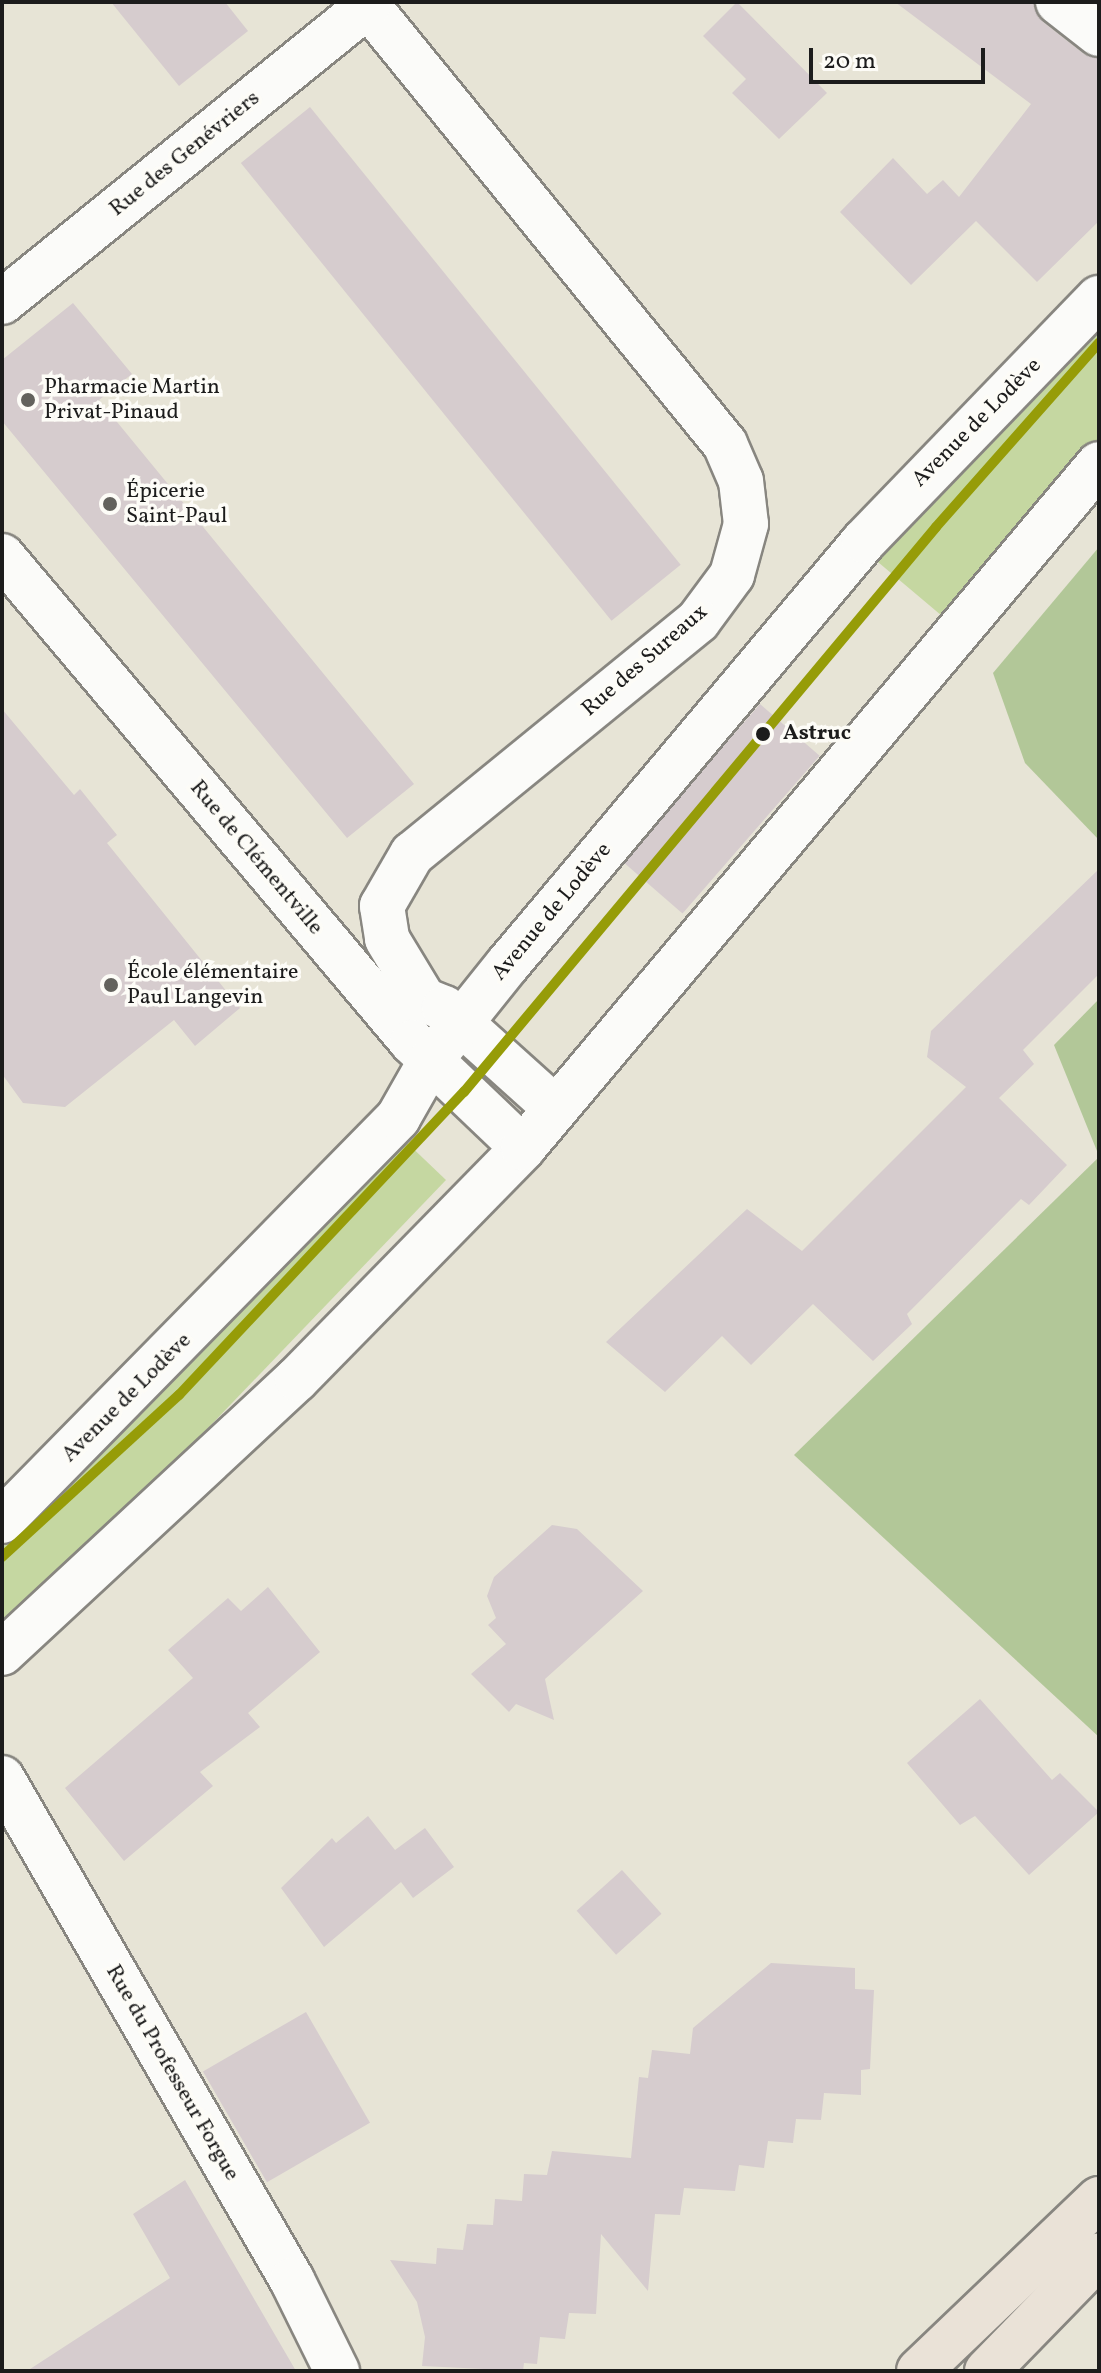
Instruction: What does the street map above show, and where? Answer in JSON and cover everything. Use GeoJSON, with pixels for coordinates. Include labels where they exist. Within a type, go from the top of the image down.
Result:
{"type":"FeatureCollection","features":[{"type":"Feature","properties":{"kind":"main road"},"geometry":{"type":"LineString","coordinates":[[919,2371],[1099,2199]]}},
{"type":"Feature","properties":{"kind":"main road"},"geometry":{"type":"LineString","coordinates":[[987,2371],[1099,2256]]}},
{"type":"Feature","properties":{"kind":"street"},"geometry":{"type":"LineString","coordinates":[[1058,2],[1099,34]]}},
{"type":"Feature","properties":{"kind":"street","name":"Rue des Genévriers"},"geometry":{"type":"LineString","coordinates":[[2,302],[366,4]]}},
{"type":"Feature","properties":{"kind":"street","name":"Rue des Sureaux"},"geometry":{"type":"LineString","coordinates":[[366,4],[725,444],[741,481],[746,524],[732,575],[698,621],[412,854],[382,906],[387,939],[424,1000],[444,1008],[555,1108]]}},
{"type":"Feature","properties":{"kind":"street","name":"Avenue de Lodève"},"geometry":{"type":"LineString","coordinates":[[2,1521],[398,1118],[431,1060],[864,541],[1099,298]]}},
{"type":"Feature","properties":{"kind":"street"},"geometry":{"type":"LineString","coordinates":[[2,1653],[297,1379],[523,1148],[1099,464]]}},
{"type":"Feature","properties":{"kind":"street","name":"Rue de Clémentville"},"geometry":{"type":"LineString","coordinates":[[2,556],[431,1060],[523,1148]]}},
{"type":"Feature","properties":{"kind":"street","name":"Rue du Professeur Forgue"},"geometry":{"type":"LineString","coordinates":[[2,1778],[292,2280],[337,2371]]}},
{"type":"Feature","properties":{"kind":"green space"},"geometry":{"type":"Polygon","coordinates":[[[1099,322],[1099,441],[948,621],[872,557],[1099,322]]]}},
{"type":"Feature","properties":{"kind":"green space"},"geometry":{"type":"Polygon","coordinates":[[[1099,547],[1099,840],[1025,763],[993,673],[1099,547]]]}},
{"type":"Feature","properties":{"kind":"green space"},"geometry":{"type":"Polygon","coordinates":[[[1099,999],[1099,1156],[1054,1045],[1099,999]]]}},
{"type":"Feature","properties":{"kind":"green space"},"geometry":{"type":"Polygon","coordinates":[[[402,1138],[446,1180],[94,1547],[4,1621],[2,1543],[402,1138]]]}},
{"type":"Feature","properties":{"kind":"green space"},"geometry":{"type":"Polygon","coordinates":[[[1099,1157],[1099,1737],[794,1455],[1099,1157]]]}},
{"type":"Feature","properties":{"kind":"building"},"geometry":{"type":"Polygon","coordinates":[[[111,2],[225,2],[248,31],[179,86],[111,2]]]}},
{"type":"Feature","properties":{"kind":"building"},"geometry":{"type":"Polygon","coordinates":[[[737,2],[827,93],[779,139],[732,93],[746,79],[703,36],[737,2]]]}},
{"type":"Feature","properties":{"kind":"building"},"geometry":{"type":"Polygon","coordinates":[[[895,2],[1034,2],[1043,22],[1084,54],[1099,58],[1099,221],[1037,282],[976,221],[911,285],[840,212],[893,158],[927,194],[943,180],[959,197],[1031,104],[895,2]]]}},
{"type":"Feature","properties":{"kind":"building"},"geometry":{"type":"Polygon","coordinates":[[[310,107],[681,565],[612,621],[241,163],[310,107]]]}},
{"type":"Feature","properties":{"kind":"building"},"geometry":{"type":"Polygon","coordinates":[[[73,303],[132,374],[99,400],[414,784],[347,838],[2,421],[2,360],[73,303]]]}},
{"type":"Feature","properties":{"kind":"building"},"geometry":{"type":"Polygon","coordinates":[[[760,704],[820,756],[683,914],[623,862],[760,704]]]}},
{"type":"Feature","properties":{"kind":"building","name":"École élémentaire Paul Langevin"},"geometry":{"type":"Polygon","coordinates":[[[2,709],[74,795],[80,789],[117,835],[107,843],[240,1008],[195,1046],[174,1020],[65,1107],[23,1103],[2,1074],[2,709]]]}},
{"type":"Feature","properties":{"kind":"building"},"geometry":{"type":"Polygon","coordinates":[[[1099,869],[1099,974],[1023,1050],[1034,1064],[999,1098],[1067,1165],[1029,1205],[1021,1199],[907,1314],[912,1324],[873,1361],[813,1304],[751,1365],[722,1336],[665,1392],[606,1342],[747,1209],[802,1251],[966,1087],[927,1057],[931,1031],[1099,869]]]}},
{"type":"Feature","properties":{"kind":"building"},"geometry":{"type":"Polygon","coordinates":[[[552,1525],[577,1529],[643,1591],[545,1679],[554,1720],[516,1704],[509,1712],[471,1674],[506,1644],[488,1625],[496,1618],[487,1596],[494,1577],[552,1525]]]}},
{"type":"Feature","properties":{"kind":"building"},"geometry":{"type":"Polygon","coordinates":[[[268,1587],[320,1652],[248,1713],[260,1727],[200,1772],[213,1786],[124,1861],[65,1788],[193,1678],[168,1650],[228,1598],[241,1611],[268,1587]]]}},
{"type":"Feature","properties":{"kind":"building"},"geometry":{"type":"Polygon","coordinates":[[[980,1699],[1052,1780],[1060,1773],[1099,1812],[1029,1875],[975,1816],[960,1825],[907,1763],[980,1699]]]}},
{"type":"Feature","properties":{"kind":"building"},"geometry":{"type":"Polygon","coordinates":[[[368,1816],[395,1850],[425,1828],[454,1867],[413,1898],[401,1882],[324,1947],[281,1888],[332,1838],[336,1843],[368,1816]]]}},
{"type":"Feature","properties":{"kind":"building"},"geometry":{"type":"Polygon","coordinates":[[[622,1870],[661,1914],[616,1955],[577,1911],[622,1870]]]}},
{"type":"Feature","properties":{"kind":"building"},"geometry":{"type":"Polygon","coordinates":[[[771,1963],[855,1968],[855,1989],[874,1990],[870,2069],[861,2070],[861,2095],[824,2093],[821,2120],[796,2119],[793,2143],[768,2141],[764,2168],[739,2165],[735,2191],[684,2188],[680,2215],[655,2214],[648,2291],[601,2234],[596,2314],[569,2313],[565,2339],[540,2337],[537,2364],[524,2363],[523,2371],[422,2366],[425,2337],[417,2302],[390,2260],[436,2264],[437,2248],[463,2250],[467,2224],[493,2225],[495,2199],[522,2201],[524,2174],[547,2175],[552,2151],[631,2158],[639,2077],[648,2078],[652,2050],[690,2054],[693,2028],[771,1963]]]}},
{"type":"Feature","properties":{"kind":"building"},"geometry":{"type":"Polygon","coordinates":[[[306,2012],[370,2123],[267,2182],[203,2072],[306,2012]]]}},
{"type":"Feature","properties":{"kind":"building"},"geometry":{"type":"Polygon","coordinates":[[[185,2180],[296,2371],[27,2371],[170,2278],[133,2214],[185,2180]]]}},
{"type":"Feature","properties":{"kind":"transit line"},"geometry":{"type":"LineString","coordinates":[[2,1557],[179,1395],[464,1092],[936,527],[1099,343]]}},
{"type":"Feature","properties":{"kind":"place","name":"Pharmacie Martin Privat-Pinaud"},"geometry":{"type":"Point","coordinates":[28,400]}},
{"type":"Feature","properties":{"kind":"place","name":"Épicerie Saint-Paul"},"geometry":{"type":"Point","coordinates":[110,504]}},
{"type":"Feature","properties":{"kind":"place","name":"Astruc"},"geometry":{"type":"Point","coordinates":[763,734]}},
{"type":"Feature","properties":{"kind":"place","name":"École élémentaire Paul Langevin"},"geometry":{"type":"Point","coordinates":[111,985]}}]}
